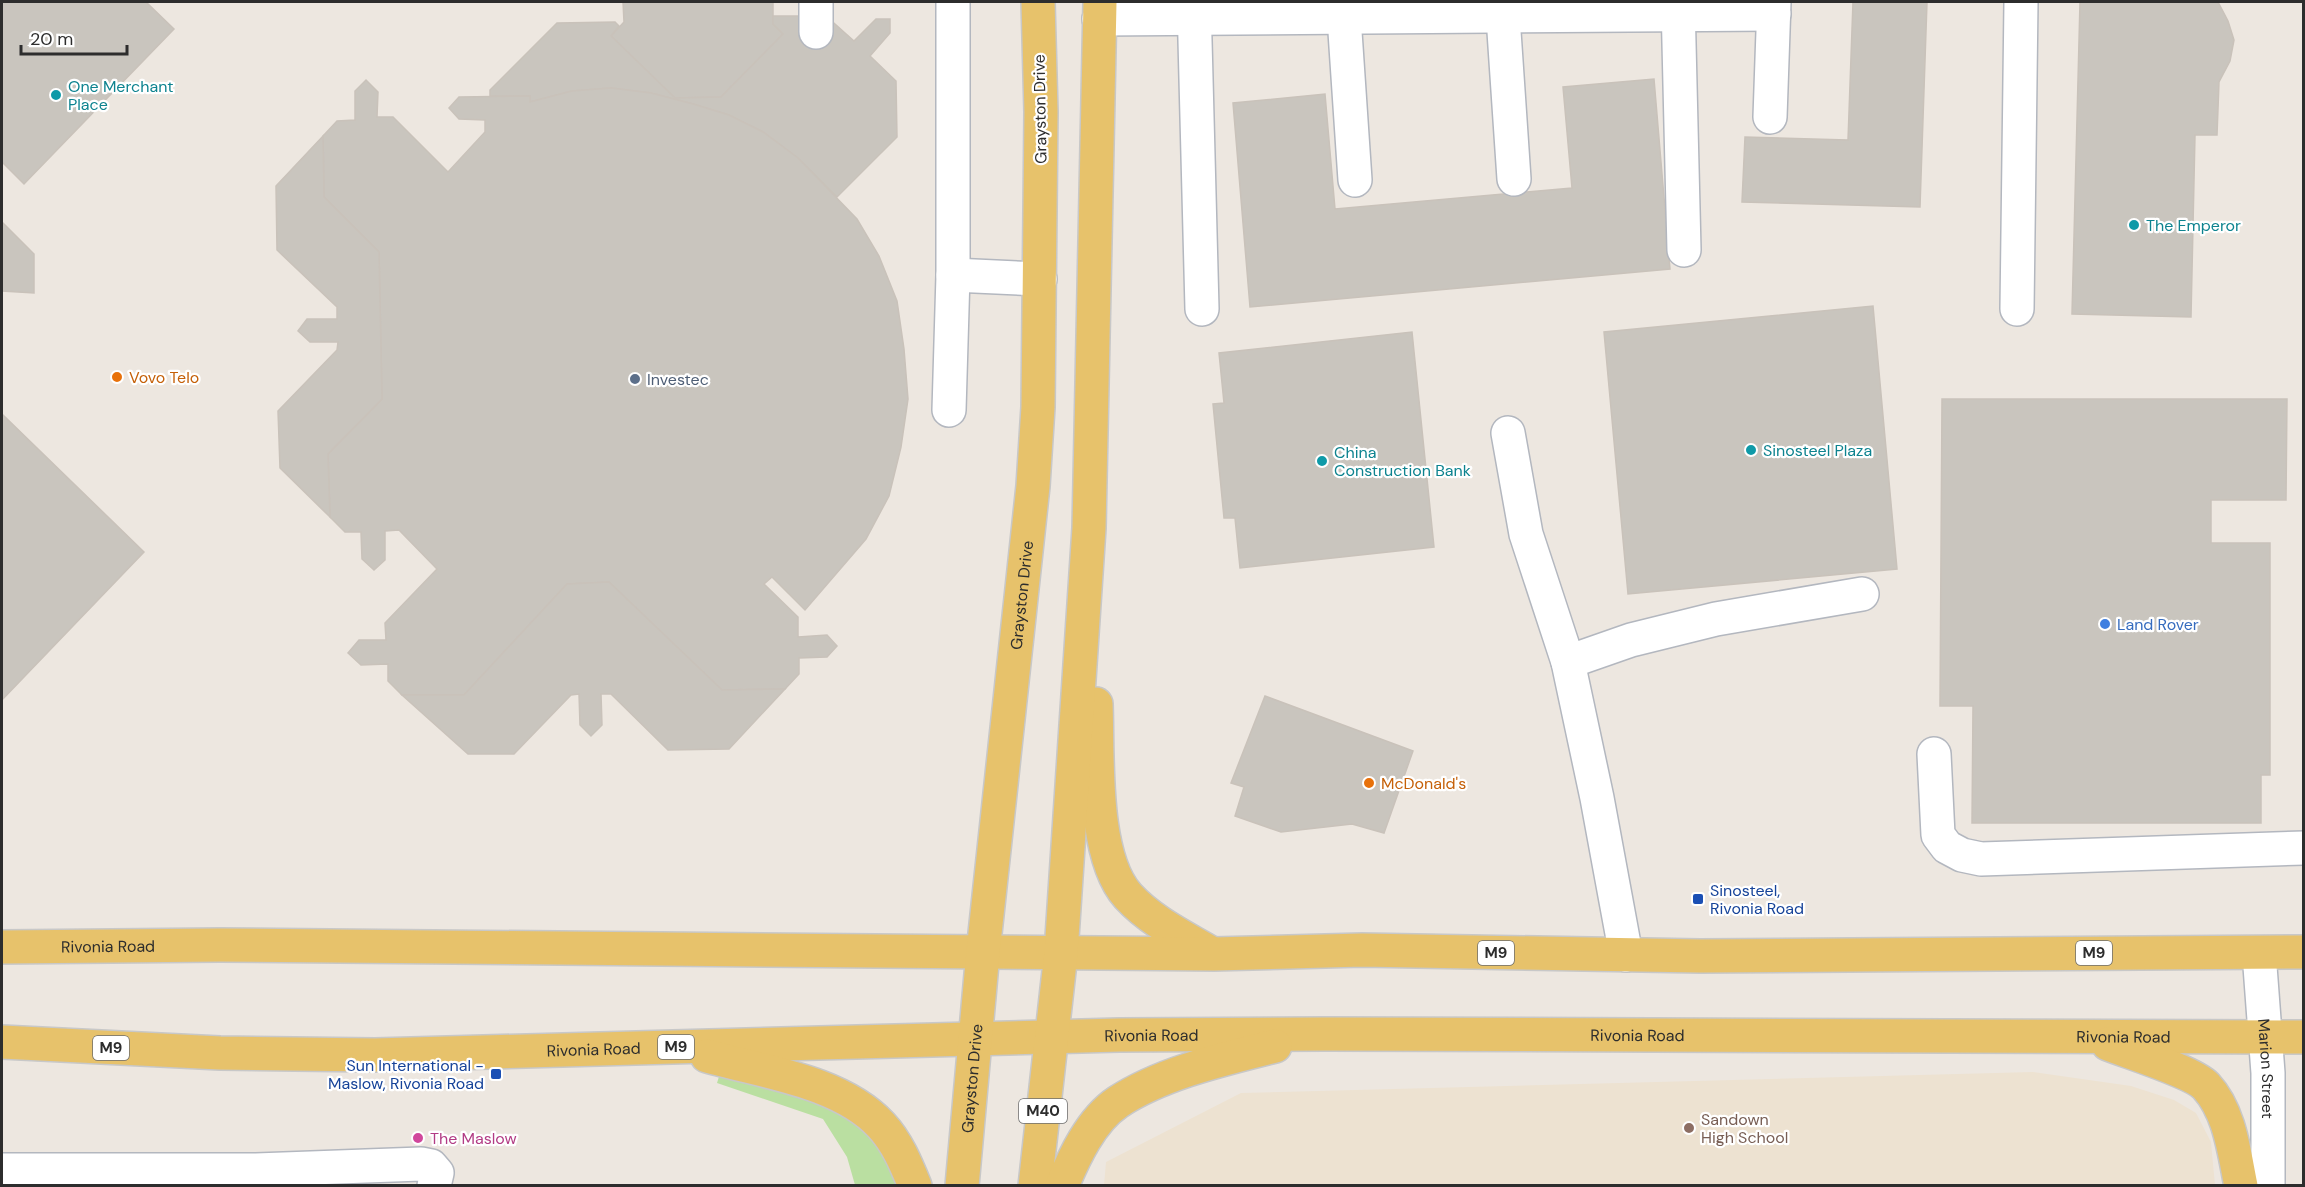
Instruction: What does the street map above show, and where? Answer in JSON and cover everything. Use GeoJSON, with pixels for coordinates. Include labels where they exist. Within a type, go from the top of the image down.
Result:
{"type":"FeatureCollection","features":[{"type":"Feature","properties":{"kind":"main road","name":"Grayston Drive"},"geometry":{"type":"LineString","coordinates":[[962,1185],[983,952],[1033,486],[1038,407],[1040,279],[1041,112],[1038,2]]}},
{"type":"Feature","properties":{"kind":"main road","name":"M40"},"geometry":{"type":"LineString","coordinates":[[1035,1185],[1061,953],[1089,528],[1099,10]]}},
{"type":"Feature","properties":{"kind":"main road"},"geometry":{"type":"LineString","coordinates":[[1089,528],[1100,799],[1109,861],[1122,888],[1140,907],[1166,927],[1214,954]]}},
{"type":"Feature","properties":{"kind":"main road","name":"Rivonia Road"},"geometry":{"type":"LineString","coordinates":[[2,947],[220,945],[1214,954],[1362,950],[1626,955],[2304,952]]}},
{"type":"Feature","properties":{"kind":"main road"},"geometry":{"type":"LineString","coordinates":[[1062,1185],[1081,1145],[1091,1130],[1119,1101],[1184,1072],[1326,1034]]}},
{"type":"Feature","properties":{"kind":"main road","name":"Rivonia Road"},"geometry":{"type":"LineString","coordinates":[[2,1042],[220,1053],[375,1055],[1050,1037],[1326,1034],[2304,1036]]}},
{"type":"Feature","properties":{"kind":"main road"},"geometry":{"type":"LineString","coordinates":[[2089,1037],[2178,1071],[2205,1084],[2219,1105],[2230,1131],[2241,1185]]}},
{"type":"Feature","properties":{"kind":"main road"},"geometry":{"type":"LineString","coordinates":[[677,1047],[794,1078],[835,1093],[853,1103],[881,1125],[894,1142],[915,1185]]}},
{"type":"Feature","properties":{"kind":"street"},"geometry":{"type":"LineString","coordinates":[[949,410],[953,275],[953,2]]}},
{"type":"Feature","properties":{"kind":"street"},"geometry":{"type":"LineString","coordinates":[[2016,309],[2020,2]]}},
{"type":"Feature","properties":{"kind":"street"},"geometry":{"type":"LineString","coordinates":[[1678,8],[1684,250]]}},
{"type":"Feature","properties":{"kind":"street"},"geometry":{"type":"LineString","coordinates":[[1099,10],[1774,8],[1770,117]]}},
{"type":"Feature","properties":{"kind":"street"},"geometry":{"type":"LineString","coordinates":[[1346,9],[1355,180]]}},
{"type":"Feature","properties":{"kind":"street"},"geometry":{"type":"LineString","coordinates":[[1502,9],[1514,179]]}},
{"type":"Feature","properties":{"kind":"street"},"geometry":{"type":"LineString","coordinates":[[1194,10],[1202,309]]}},
{"type":"Feature","properties":{"kind":"street"},"geometry":{"type":"LineString","coordinates":[[953,275],[1040,279]]}},
{"type":"Feature","properties":{"kind":"street"},"geometry":{"type":"LineString","coordinates":[[1508,433],[1526,534],[1568,662],[1597,798],[1626,955]]}},
{"type":"Feature","properties":{"kind":"street"},"geometry":{"type":"LineString","coordinates":[[1568,662],[1631,640],[1716,619],[1862,594]]}},
{"type":"Feature","properties":{"kind":"street"},"geometry":{"type":"LineString","coordinates":[[1934,754],[1938,835],[1947,847],[1962,855],[1981,859],[2304,848]]}},
{"type":"Feature","properties":{"kind":"street","name":"Marion Street"},"geometry":{"type":"LineString","coordinates":[[2259,953],[2268,1073],[2268,1185]]}},
{"type":"Feature","properties":{"kind":"street"},"geometry":{"type":"LineString","coordinates":[[2,1170],[43,1178],[248,1178],[421,1164],[431,1166],[437,1173],[434,1185]]}},
{"type":"Feature","properties":{"kind":"shaded area","name":"Sandown High School"},"geometry":{"type":"Polygon","coordinates":[[[2033,1072],[2131,1086],[2174,1100],[2196,1113],[2211,1142],[2215,1185],[1104,1185],[1106,1162],[1241,1093],[2033,1072]]]}},
{"type":"Feature","properties":{"kind":"green space"},"geometry":{"type":"Polygon","coordinates":[[[725,1057],[835,1086],[919,1185],[855,1185],[847,1157],[823,1119],[717,1083],[725,1057]]]}},
{"type":"Feature","properties":{"kind":"building","name":"One Merchant Place"},"geometry":{"type":"Polygon","coordinates":[[[2,2],[146,2],[174,29],[24,184],[2,162],[2,2]]]}},
{"type":"Feature","properties":{"kind":"building"},"geometry":{"type":"Polygon","coordinates":[[[623,2],[773,2],[773,24],[783,34],[721,97],[675,98],[611,36],[624,22],[623,2]]]}},
{"type":"Feature","properties":{"kind":"building"},"geometry":{"type":"Polygon","coordinates":[[[1853,2],[1927,2],[1920,207],[1742,202],[1745,137],[1848,140],[1853,2]]]}},
{"type":"Feature","properties":{"kind":"building","name":"The Emperor"},"geometry":{"type":"Polygon","coordinates":[[[2080,2],[2218,2],[2228,21],[2234,40],[2230,61],[2219,82],[2217,135],[2195,135],[2191,317],[2072,314],[2080,2]]]}},
{"type":"Feature","properties":{"kind":"building"},"geometry":{"type":"Polygon","coordinates":[[[773,16],[826,16],[854,41],[876,19],[890,19],[890,33],[870,56],[896,81],[897,137],[837,197],[798,158],[763,132],[729,115],[693,104],[651,93],[611,88],[572,91],[530,102],[530,96],[490,96],[490,90],[557,23],[615,22],[619,26],[611,36],[675,98],[721,97],[783,34],[773,24],[773,16]]]}},
{"type":"Feature","properties":{"kind":"building"},"geometry":{"type":"Polygon","coordinates":[[[1654,79],[1670,269],[1250,307],[1233,103],[1325,94],[1335,209],[1572,188],[1563,87],[1654,79]]]}},
{"type":"Feature","properties":{"kind":"building"},"geometry":{"type":"Polygon","coordinates":[[[366,80],[378,92],[377,117],[393,117],[448,172],[485,132],[485,120],[459,119],[449,108],[459,97],[530,96],[530,102],[572,91],[611,88],[651,93],[693,104],[729,115],[763,132],[798,158],[857,219],[879,256],[897,301],[908,399],[901,447],[889,496],[866,539],[805,610],[772,577],[764,584],[798,617],[798,637],[827,635],[837,646],[827,657],[799,658],[799,674],[785,689],[722,690],[609,582],[567,584],[464,695],[402,695],[388,681],[388,664],[361,665],[348,653],[359,640],[386,640],[385,623],[437,569],[399,530],[385,531],[385,560],[374,570],[362,559],[361,532],[345,532],[330,517],[328,454],[382,399],[379,252],[324,197],[323,136],[337,121],[355,120],[355,91],[366,80]]]}},
{"type":"Feature","properties":{"kind":"building"},"geometry":{"type":"Polygon","coordinates":[[[323,136],[324,197],[379,252],[382,399],[328,454],[330,517],[280,468],[278,411],[337,350],[338,342],[310,342],[298,331],[307,319],[337,319],[337,307],[277,250],[276,186],[323,136]]]}},
{"type":"Feature","properties":{"kind":"building"},"geometry":{"type":"Polygon","coordinates":[[[2,222],[34,254],[34,293],[2,291],[2,222]]]}},
{"type":"Feature","properties":{"kind":"building","name":"Sinosteel Plaza"},"geometry":{"type":"Polygon","coordinates":[[[1873,306],[1897,569],[1628,594],[1604,332],[1873,306]]]}},
{"type":"Feature","properties":{"kind":"building","name":"China Construction Bank"},"geometry":{"type":"Polygon","coordinates":[[[1412,332],[1434,547],[1240,568],[1235,518],[1224,518],[1213,404],[1224,403],[1219,353],[1412,332]]]}},
{"type":"Feature","properties":{"kind":"building","name":"Land Rover"},"geometry":{"type":"Polygon","coordinates":[[[1942,399],[2287,399],[2286,500],[2211,500],[2211,543],[2270,543],[2270,775],[2261,775],[2261,823],[1972,823],[1973,706],[1940,706],[1942,399]]]}},
{"type":"Feature","properties":{"kind":"building"},"geometry":{"type":"Polygon","coordinates":[[[2,414],[144,552],[2,700],[2,414]]]}},
{"type":"Feature","properties":{"kind":"building"},"geometry":{"type":"Polygon","coordinates":[[[609,582],[722,690],[785,689],[729,749],[668,750],[611,694],[601,694],[602,725],[591,736],[580,725],[579,694],[571,695],[514,754],[468,754],[402,695],[464,695],[567,584],[609,582]]]}},
{"type":"Feature","properties":{"kind":"building"},"geometry":{"type":"Polygon","coordinates":[[[1265,696],[1413,751],[1384,833],[1352,824],[1281,832],[1235,816],[1244,787],[1231,783],[1265,696]]]}},
{"type":"Feature","properties":{"kind":"place","name":"One Merchant Place"},"geometry":{"type":"Point","coordinates":[56,95]}},
{"type":"Feature","properties":{"kind":"place","name":"The Emperor"},"geometry":{"type":"Point","coordinates":[2134,225]}},
{"type":"Feature","properties":{"kind":"place","name":"Vovo Telo"},"geometry":{"type":"Point","coordinates":[117,377]}},
{"type":"Feature","properties":{"kind":"place","name":"Investec"},"geometry":{"type":"Point","coordinates":[635,379]}},
{"type":"Feature","properties":{"kind":"place","name":"Sinosteel Plaza"},"geometry":{"type":"Point","coordinates":[1751,450]}},
{"type":"Feature","properties":{"kind":"place","name":"China Construction Bank"},"geometry":{"type":"Point","coordinates":[1322,461]}},
{"type":"Feature","properties":{"kind":"place","name":"Land Rover"},"geometry":{"type":"Point","coordinates":[2105,624]}},
{"type":"Feature","properties":{"kind":"place","name":"McDonald's"},"geometry":{"type":"Point","coordinates":[1369,783]}},
{"type":"Feature","properties":{"kind":"place","name":"Sinosteel, Rivonia Road"},"geometry":{"type":"Point","coordinates":[1698,899]}},
{"type":"Feature","properties":{"kind":"place","name":"Sun International - Maslow, Rivonia Road"},"geometry":{"type":"Point","coordinates":[496,1074]}},
{"type":"Feature","properties":{"kind":"place","name":"Sandown High School"},"geometry":{"type":"Point","coordinates":[1689,1128]}},
{"type":"Feature","properties":{"kind":"place","name":"The Maslow"},"geometry":{"type":"Point","coordinates":[418,1138]}}]}
